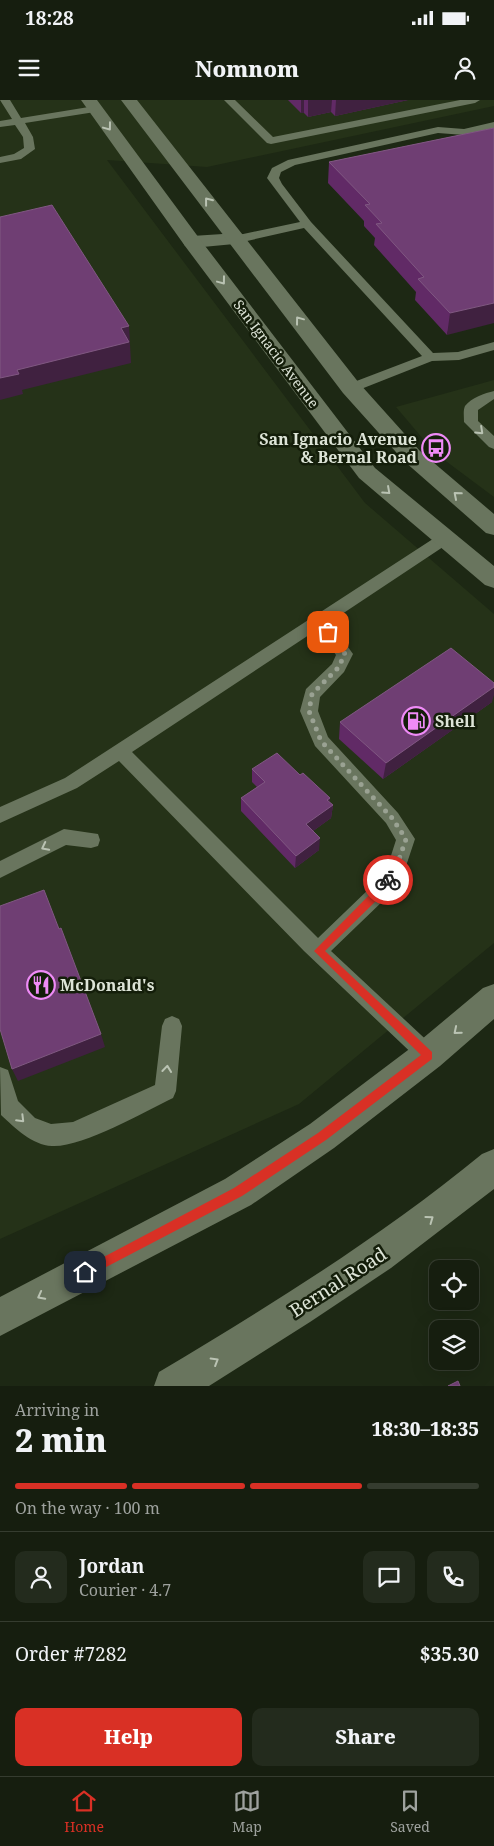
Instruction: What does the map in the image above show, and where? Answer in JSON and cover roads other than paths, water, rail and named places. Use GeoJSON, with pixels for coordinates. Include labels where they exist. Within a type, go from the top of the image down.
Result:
{"type":"FeatureCollection","features":[{"type":"Feature","properties":{"kind":"street"},"geometry":{"type":"LineString","coordinates":[[129,100],[351,388],[412,456],[494,527]]}},
{"type":"Feature","properties":{"kind":"street","name":"San Ignacio Avenue"},"geometry":{"type":"LineString","coordinates":[[92,104],[192,242],[367,473],[494,579]]}},
{"type":"Feature","properties":{"kind":"street"},"geometry":{"type":"LineString","coordinates":[[192,242],[238,239]]}},
{"type":"Feature","properties":{"kind":"street"},"geometry":{"type":"LineString","coordinates":[[0,1317],[238,1192],[322,1136],[428,1056],[494,1000]]}},
{"type":"Feature","properties":{"kind":"street","name":"Bernal Road"},"geometry":{"type":"LineString","coordinates":[[173,1386],[312,1301],[391,1248],[451,1203],[494,1166]]}},
{"type":"Feature","properties":{"kind":"lane"},"geometry":{"type":"LineString","coordinates":[[0,160],[17,157],[30,149],[28,137],[5,100]]}},
{"type":"Feature","properties":{"kind":"lane"},"geometry":{"type":"LineString","coordinates":[[229,100],[271,141],[475,100]]}},
{"type":"Feature","properties":{"kind":"lane"},"geometry":{"type":"LineString","coordinates":[[0,124],[92,104]]}},
{"type":"Feature","properties":{"kind":"lane"},"geometry":{"type":"LineString","coordinates":[[430,357],[307,224],[277,185],[274,178],[276,170],[283,165],[438,130],[464,132],[494,125]]}},
{"type":"Feature","properties":{"kind":"lane"},"geometry":{"type":"LineString","coordinates":[[238,239],[307,224]]}},
{"type":"Feature","properties":{"kind":"lane"},"geometry":{"type":"LineString","coordinates":[[351,388],[430,357],[459,356],[494,346]]}},
{"type":"Feature","properties":{"kind":"lane"},"geometry":{"type":"LineString","coordinates":[[494,395],[487,397],[471,408],[471,422],[494,444]]}},
{"type":"Feature","properties":{"kind":"lane"},"geometry":{"type":"LineString","coordinates":[[0,815],[71,783],[444,539]]}},
{"type":"Feature","properties":{"kind":"lane"},"geometry":{"type":"LineString","coordinates":[[318,951],[379,892],[396,868],[406,839],[392,818],[321,741],[309,711],[312,694],[338,668],[345,654],[320,620]]}},
{"type":"Feature","properties":{"kind":"lane"},"geometry":{"type":"LineString","coordinates":[[120,751],[318,951],[428,1056]]}},
{"type":"Feature","properties":{"kind":"lane"},"geometry":{"type":"LineString","coordinates":[[0,870],[64,838],[91,840]]}},
{"type":"Feature","properties":{"kind":"lane"},"geometry":{"type":"LineString","coordinates":[[0,1077],[9,1107],[28,1126],[51,1135],[74,1133],[165,1091],[172,1026]]}},
{"type":"Feature","properties":{"kind":"place","name":"San Ignacio Avenue & Bernal Road"},"geometry":{"type":"Point","coordinates":[436,448]}},
{"type":"Feature","properties":{"kind":"place","name":"Shell"},"geometry":{"type":"Point","coordinates":[416,721]}},
{"type":"Feature","properties":{"kind":"place","name":"McDonald's"},"geometry":{"type":"Point","coordinates":[41,985]}}]}
